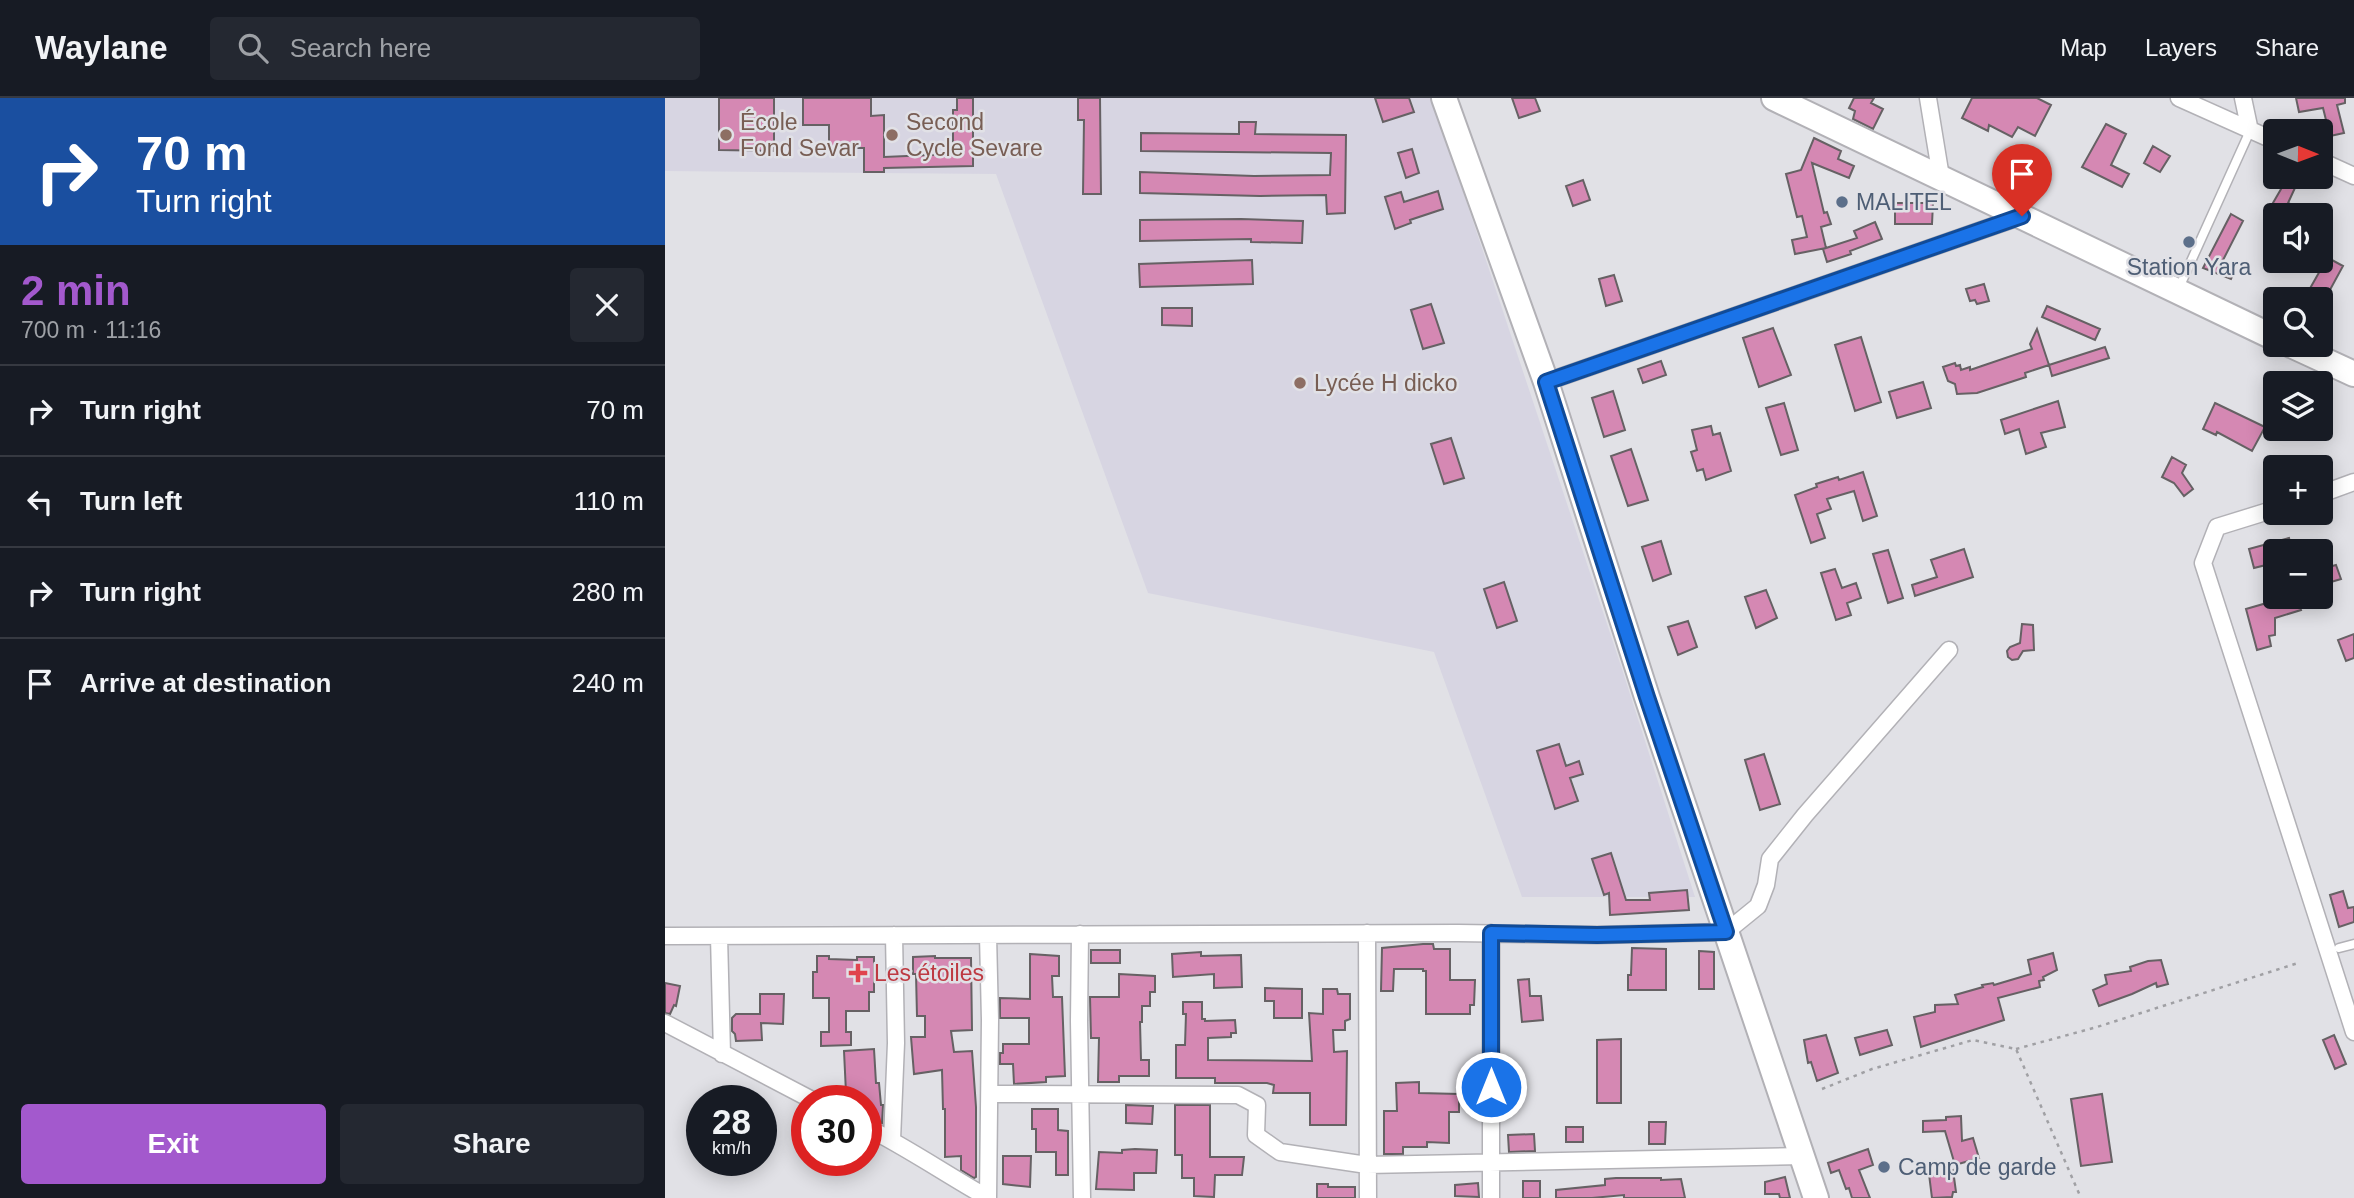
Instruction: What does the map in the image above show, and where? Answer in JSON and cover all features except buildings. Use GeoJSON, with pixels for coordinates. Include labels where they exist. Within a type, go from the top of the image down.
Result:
{"type":"FeatureCollection","features":[{"type":"Feature","properties":{"kind":"main road"},"geometry":{"type":"LineString","coordinates":[[1444,98],[1546,382],[1647,697],[1816,1198]]}},
{"type":"Feature","properties":{"kind":"main road"},"geometry":{"type":"LineString","coordinates":[[1774,98],[2263,332]]}},
{"type":"Feature","properties":{"kind":"main road"},"geometry":{"type":"LineString","coordinates":[[2317,357],[2354,374]]}},
{"type":"Feature","properties":{"kind":"street"},"geometry":{"type":"LineString","coordinates":[[1928,98],[1941,177]]}},
{"type":"Feature","properties":{"kind":"street"},"geometry":{"type":"LineString","coordinates":[[2179,98],[2263,136]]}},
{"type":"Feature","properties":{"kind":"street"},"geometry":{"type":"LineString","coordinates":[[2243,98],[2251,131]]}},
{"type":"Feature","properties":{"kind":"street"},"geometry":{"type":"LineString","coordinates":[[2333,166],[2354,176]]}},
{"type":"Feature","properties":{"kind":"street"},"geometry":{"type":"LineString","coordinates":[[1546,382],[2022,216]]}},
{"type":"Feature","properties":{"kind":"street"},"geometry":{"type":"LineString","coordinates":[[2333,490],[2354,482]]}},
{"type":"Feature","properties":{"kind":"street"},"geometry":{"type":"LineString","coordinates":[[2263,513],[2217,527],[2203,563],[2354,1032]]}},
{"type":"Feature","properties":{"kind":"street"},"geometry":{"type":"LineString","coordinates":[[665,936],[1367,933],[1597,935],[1726,932],[1758,906],[1766,885],[1770,859],[1777,850],[1949,650]]}},
{"type":"Feature","properties":{"kind":"street"},"geometry":{"type":"LineString","coordinates":[[1367,933],[1368,1198]]}},
{"type":"Feature","properties":{"kind":"street"},"geometry":{"type":"LineString","coordinates":[[1491,933],[1491,1198]]}},
{"type":"Feature","properties":{"kind":"street"},"geometry":{"type":"LineString","coordinates":[[1080,934],[1082,1198]]}},
{"type":"Feature","properties":{"kind":"street"},"geometry":{"type":"LineString","coordinates":[[893,1140],[896,1043],[894,935]]}},
{"type":"Feature","properties":{"kind":"street"},"geometry":{"type":"LineString","coordinates":[[882,1135],[988,1198],[988,935]]}},
{"type":"Feature","properties":{"kind":"street"},"geometry":{"type":"LineString","coordinates":[[719,936],[722,1054]]}},
{"type":"Feature","properties":{"kind":"street"},"geometry":{"type":"LineString","coordinates":[[665,1023],[791,1089]]}},
{"type":"Feature","properties":{"kind":"street"},"geometry":{"type":"LineString","coordinates":[[990,1094],[1238,1095],[1257,1105],[1257,1135],[1280,1152],[1367,1165],[1803,1156]]}},
{"type":"Feature","properties":{"kind":"lane"},"geometry":{"type":"LineString","coordinates":[[2177,292],[2251,131]]}},
{"type":"Feature","properties":{"kind":"lane"},"geometry":{"type":"LineString","coordinates":[[2339,948],[2354,944]]}},
{"type":"Feature","properties":{"kind":"path"},"geometry":{"type":"LineString","coordinates":[[1822,1088],[1872,1069],[1973,1040],[2016,1049],[2097,1027],[2298,963]]}},
{"type":"Feature","properties":{"kind":"path"},"geometry":{"type":"LineString","coordinates":[[2016,1049],[2081,1198]]}},
{"type":"Feature","properties":{"kind":"shaded area","name":"Lycée H dicko"},"geometry":{"type":"Polygon","coordinates":[[[665,98],[1432,98],[1695,897],[1522,897],[1434,652],[1148,593],[996,174],[665,171],[665,98]]]}},
{"type":"Feature","properties":{"kind":"place","name":"École Fond Sevar"},"geometry":{"type":"Point","coordinates":[726,135]}},
{"type":"Feature","properties":{"kind":"place","name":"Second Cycle Sevare"},"geometry":{"type":"Point","coordinates":[892,135]}},
{"type":"Feature","properties":{"kind":"place","name":"MALITEL"},"geometry":{"type":"Point","coordinates":[1842,202]}},
{"type":"Feature","properties":{"kind":"place","name":"Station Yara"},"geometry":{"type":"Point","coordinates":[2189,242]}},
{"type":"Feature","properties":{"kind":"place","name":"Lycée H dicko"},"geometry":{"type":"Point","coordinates":[1300,383]}},
{"type":"Feature","properties":{"kind":"place","name":"Les étoiles"},"geometry":{"type":"Point","coordinates":[858,973]}},
{"type":"Feature","properties":{"kind":"place","name":"Camp de garde"},"geometry":{"type":"Point","coordinates":[1884,1167]}},
{"type":"Feature","properties":{"kind":"route"},"geometry":{"type":"LineString","coordinates":[[1491,1087],[1491,933],[1597,935],[1726,932],[1546,382],[2022,216]]}}]}
